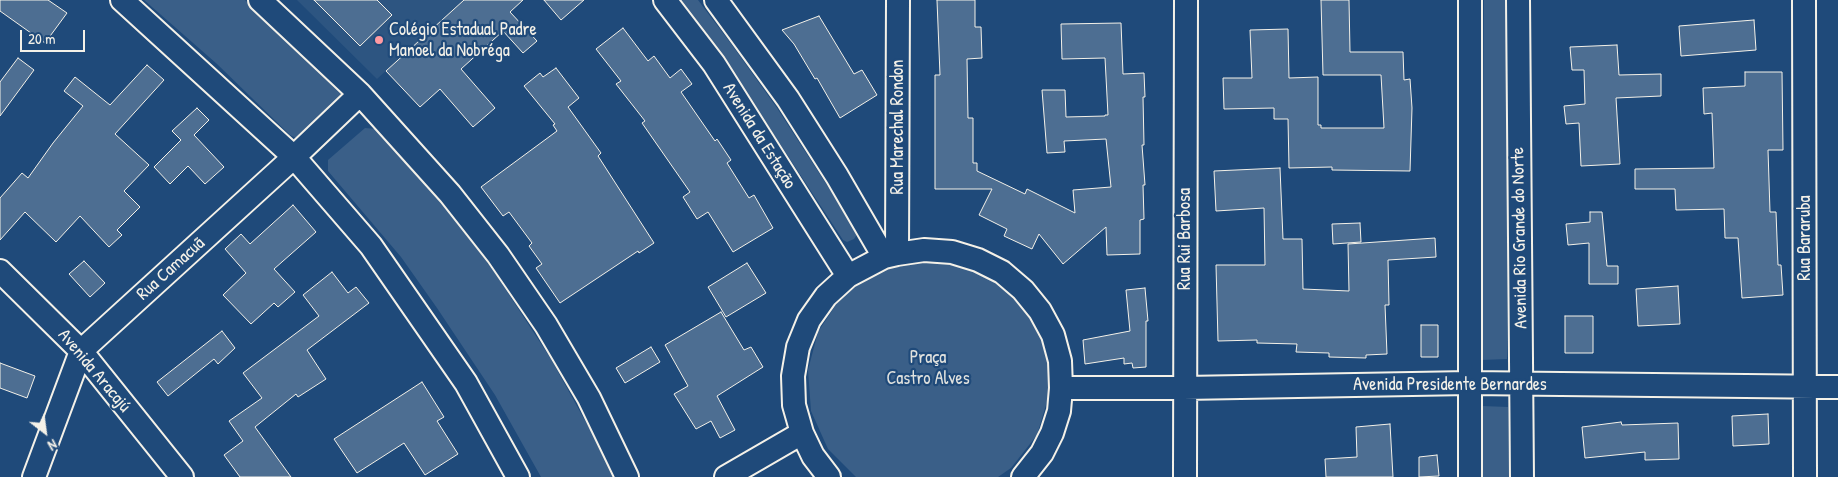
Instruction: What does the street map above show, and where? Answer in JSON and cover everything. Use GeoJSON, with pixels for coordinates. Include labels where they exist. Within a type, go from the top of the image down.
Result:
{"type":"FeatureCollection","features":[{"type":"Feature","properties":{"kind":"street"},"geometry":{"type":"LineString","coordinates":[[122,0],[294,157],[371,246],[466,383],[518,477]]}},
{"type":"Feature","properties":{"kind":"street"},"geometry":{"type":"LineString","coordinates":[[260,0],[360,94],[450,194],[498,255],[546,324],[579,382],[627,477]]}},
{"type":"Feature","properties":{"kind":"street","name":"Avenida da Estação"},"geometry":{"type":"LineString","coordinates":[[665,0],[714,64],[848,276]]}},
{"type":"Feature","properties":{"kind":"street"},"geometry":{"type":"LineString","coordinates":[[716,0],[793,107],[890,256]]}},
{"type":"Feature","properties":{"kind":"street","name":"Rua Marechal Rondon"},"geometry":{"type":"LineString","coordinates":[[890,256],[898,0]]}},
{"type":"Feature","properties":{"kind":"street","name":"Rua Rui Barbosa"},"geometry":{"type":"LineString","coordinates":[[1185,477],[1186,0]]}},
{"type":"Feature","properties":{"kind":"street"},"geometry":{"type":"LineString","coordinates":[[1470,0],[1470,477]]}},
{"type":"Feature","properties":{"kind":"street","name":"Avenida Rio Grande do Norte"},"geometry":{"type":"LineString","coordinates":[[1518,0],[1522,477]]}},
{"type":"Feature","properties":{"kind":"street","name":"Rua Bararuba"},"geometry":{"type":"LineString","coordinates":[[1804,0],[1805,477]]}},
{"type":"Feature","properties":{"kind":"street","name":"Rua Camacuã"},"geometry":{"type":"LineString","coordinates":[[34,477],[80,351],[294,157],[360,94]]}},
{"type":"Feature","properties":{"kind":"street"},"geometry":{"type":"LineString","coordinates":[[830,477],[813,456],[802,433],[794,405],[793,376],[798,347],[809,320],[826,296],[848,276],[890,256],[924,250],[952,252],[978,260],[1002,272],[1023,290],[1040,311],[1052,335],[1060,361],[1062,388],[1059,411],[1052,433],[1042,453],[1023,477]]}},
{"type":"Feature","properties":{"kind":"street","name":"Avenida Aracajú"},"geometry":{"type":"LineString","coordinates":[[0,271],[80,351],[182,477]]}},
{"type":"Feature","properties":{"kind":"street","name":"Avenida Presidente Bernardes"},"geometry":{"type":"LineString","coordinates":[[1062,388],[1469,383],[1838,387]]}},
{"type":"Feature","properties":{"kind":"street"},"geometry":{"type":"LineString","coordinates":[[726,477],[802,433]]}},
{"type":"Feature","properties":{"kind":"shaded area","name":"Colégio Estadual Padre Manoel da Nobréga"},"geometry":{"type":"Polygon","coordinates":[[[297,0],[464,0],[377,79],[297,0]]]}},
{"type":"Feature","properties":{"kind":"green space"},"geometry":{"type":"Polygon","coordinates":[[[144,0],[245,0],[344,94],[298,139],[290,135],[217,64],[144,0]]]}},
{"type":"Feature","properties":{"kind":"green space"},"geometry":{"type":"Polygon","coordinates":[[[675,0],[698,0],[732,45],[777,108],[856,230],[854,239],[847,242],[843,240],[763,118],[675,0]]]}},
{"type":"Feature","properties":{"kind":"green space"},"geometry":{"type":"Polygon","coordinates":[[[1484,0],[1509,0],[1507,359],[1481,360],[1484,0]]]}},
{"type":"Feature","properties":{"kind":"green space"},"geometry":{"type":"Polygon","coordinates":[[[365,128],[377,129],[384,135],[453,217],[493,270],[551,359],[616,477],[541,477],[495,395],[437,308],[401,257],[328,171],[328,160],[365,128]]]}},
{"type":"Feature","properties":{"kind":"green space","name":"Praça Castro Alves"},"geometry":{"type":"Polygon","coordinates":[[[943,261],[980,272],[1012,293],[1035,323],[1048,360],[1048,398],[1037,435],[1011,468],[998,477],[856,477],[828,449],[811,411],[808,370],[818,332],[839,300],[869,276],[905,262],[943,261]]]}},
{"type":"Feature","properties":{"kind":"green space"},"geometry":{"type":"Polygon","coordinates":[[[1482,406],[1508,407],[1509,477],[1482,477],[1482,406]]]}},
{"type":"Feature","properties":{"kind":"building"},"geometry":{"type":"Polygon","coordinates":[[[0,0],[48,0],[67,13],[45,43],[0,11],[0,0]]]}},
{"type":"Feature","properties":{"kind":"building"},"geometry":{"type":"Polygon","coordinates":[[[314,0],[377,0],[392,15],[360,46],[314,0]]]}},
{"type":"Feature","properties":{"kind":"building"},"geometry":{"type":"Polygon","coordinates":[[[464,0],[523,0],[510,12],[537,41],[523,53],[503,31],[461,69],[495,108],[473,127],[440,89],[420,107],[386,71],[464,0]]]}},
{"type":"Feature","properties":{"kind":"building"},"geometry":{"type":"Polygon","coordinates":[[[544,0],[584,0],[561,20],[544,0]]]}},
{"type":"Feature","properties":{"kind":"building"},"geometry":{"type":"Polygon","coordinates":[[[937,0],[975,0],[975,27],[981,27],[982,58],[967,59],[968,118],[973,118],[973,163],[977,163],[977,171],[1025,194],[1027,189],[1075,213],[1073,190],[1111,187],[1106,139],[1064,141],[1065,152],[1047,153],[1042,90],[1065,90],[1066,117],[1108,115],[1105,58],[1062,59],[1061,24],[1121,23],[1123,74],[1144,73],[1144,145],[1142,145],[1145,185],[1143,185],[1144,219],[1140,220],[1140,254],[1107,255],[1106,227],[1063,264],[1039,234],[1032,249],[1004,236],[1007,229],[979,215],[992,189],[935,189],[935,75],[940,75],[937,0]]]}},
{"type":"Feature","properties":{"kind":"building"},"geometry":{"type":"Polygon","coordinates":[[[1321,0],[1349,0],[1350,52],[1403,52],[1404,80],[1410,79],[1412,108],[1410,171],[1332,170],[1332,167],[1289,168],[1288,119],[1274,119],[1274,108],[1224,109],[1223,78],[1252,78],[1250,30],[1288,29],[1289,78],[1318,77],[1318,125],[1321,125],[1321,128],[1384,128],[1381,75],[1323,75],[1321,0]]]}},
{"type":"Feature","properties":{"kind":"building"},"geometry":{"type":"Polygon","coordinates":[[[819,16],[854,74],[862,70],[877,95],[840,118],[817,78],[815,79],[794,44],[782,30],[819,16]]]}},
{"type":"Feature","properties":{"kind":"building"},"geometry":{"type":"Polygon","coordinates":[[[1754,20],[1756,50],[1681,56],[1679,26],[1754,20]]]}},
{"type":"Feature","properties":{"kind":"building"},"geometry":{"type":"Polygon","coordinates":[[[623,28],[648,61],[654,56],[670,78],[681,69],[692,84],[681,92],[715,141],[717,139],[731,160],[727,163],[749,198],[754,195],[773,228],[733,252],[708,212],[697,219],[683,197],[690,192],[642,123],[645,121],[616,84],[621,81],[596,49],[623,28]]]}},
{"type":"Feature","properties":{"kind":"building"},"geometry":{"type":"Polygon","coordinates":[[[1617,45],[1619,75],[1661,74],[1661,96],[1616,98],[1620,164],[1581,166],[1579,123],[1566,124],[1564,106],[1585,104],[1584,70],[1572,70],[1570,47],[1617,45]]]}},
{"type":"Feature","properties":{"kind":"building"},"geometry":{"type":"Polygon","coordinates":[[[18,58],[34,70],[0,116],[0,82],[18,58]]]}},
{"type":"Feature","properties":{"kind":"building"},"geometry":{"type":"Polygon","coordinates":[[[147,65],[164,80],[115,134],[149,165],[124,191],[140,207],[117,230],[122,235],[109,247],[80,216],[56,242],[25,212],[0,240],[0,198],[22,173],[28,178],[83,106],[64,91],[75,77],[110,105],[147,65]]]}},
{"type":"Feature","properties":{"kind":"building"},"geometry":{"type":"Polygon","coordinates":[[[556,68],[579,98],[568,107],[601,153],[598,156],[654,243],[639,253],[638,251],[560,303],[536,268],[542,264],[529,246],[532,243],[509,212],[503,216],[481,187],[557,131],[553,125],[555,124],[524,86],[540,73],[543,77],[556,68]]]}},
{"type":"Feature","properties":{"kind":"building"},"geometry":{"type":"Polygon","coordinates":[[[1745,72],[1782,72],[1783,150],[1768,150],[1770,212],[1776,212],[1778,265],[1781,265],[1783,295],[1742,298],[1738,238],[1725,238],[1724,209],[1676,210],[1675,189],[1635,189],[1635,169],[1714,168],[1712,113],[1704,114],[1703,88],[1745,86],[1745,72]]]}},
{"type":"Feature","properties":{"kind":"building"},"geometry":{"type":"Polygon","coordinates":[[[197,108],[209,120],[194,135],[224,167],[205,184],[188,166],[170,184],[154,167],[181,140],[172,131],[197,108]]]}},
{"type":"Feature","properties":{"kind":"building"},"geometry":{"type":"Polygon","coordinates":[[[1280,168],[1283,239],[1302,239],[1303,289],[1349,291],[1348,244],[1435,238],[1436,257],[1388,260],[1389,305],[1385,305],[1387,354],[1366,355],[1366,358],[1329,357],[1329,353],[1296,352],[1297,344],[1257,343],[1257,340],[1218,341],[1216,265],[1265,265],[1264,208],[1216,211],[1214,171],[1280,168]]]}},
{"type":"Feature","properties":{"kind":"building"},"geometry":{"type":"Polygon","coordinates":[[[293,205],[316,232],[274,269],[295,292],[278,307],[274,303],[251,324],[223,295],[246,273],[225,249],[241,234],[250,244],[293,205]]]}},
{"type":"Feature","properties":{"kind":"building"},"geometry":{"type":"Polygon","coordinates":[[[1590,212],[1602,212],[1607,266],[1618,266],[1618,284],[1589,284],[1589,243],[1568,245],[1566,224],[1590,222],[1590,212]]]}},
{"type":"Feature","properties":{"kind":"building"},"geometry":{"type":"Polygon","coordinates":[[[1360,223],[1361,242],[1333,244],[1332,224],[1360,223]]]}},
{"type":"Feature","properties":{"kind":"building"},"geometry":{"type":"Polygon","coordinates":[[[84,261],[105,283],[90,297],[69,274],[84,261]]]}},
{"type":"Feature","properties":{"kind":"building"},"geometry":{"type":"Polygon","coordinates":[[[747,263],[766,293],[726,317],[708,287],[747,263]]]}},
{"type":"Feature","properties":{"kind":"building"},"geometry":{"type":"Polygon","coordinates":[[[332,272],[348,293],[356,287],[369,303],[307,350],[326,379],[298,397],[296,394],[255,427],[291,477],[240,477],[224,455],[243,441],[229,421],[262,398],[243,373],[319,316],[303,295],[332,272]]]}},
{"type":"Feature","properties":{"kind":"building"},"geometry":{"type":"Polygon","coordinates":[[[1678,286],[1680,324],[1638,326],[1636,289],[1678,286]]]}},
{"type":"Feature","properties":{"kind":"building"},"geometry":{"type":"Polygon","coordinates":[[[1145,288],[1148,321],[1146,321],[1146,367],[1133,368],[1132,363],[1124,364],[1124,358],[1085,364],[1083,340],[1130,331],[1126,290],[1145,288]]]}},
{"type":"Feature","properties":{"kind":"building"},"geometry":{"type":"Polygon","coordinates":[[[721,312],[744,350],[751,347],[763,367],[717,396],[735,430],[720,438],[711,421],[696,429],[674,394],[688,386],[665,345],[721,312]]]}},
{"type":"Feature","properties":{"kind":"building"},"geometry":{"type":"Polygon","coordinates":[[[1565,316],[1593,316],[1593,353],[1565,353],[1565,316]]]}},
{"type":"Feature","properties":{"kind":"building"},"geometry":{"type":"Polygon","coordinates":[[[1421,325],[1438,325],[1438,357],[1421,357],[1421,325]]]}},
{"type":"Feature","properties":{"kind":"building"},"geometry":{"type":"Polygon","coordinates":[[[222,331],[235,348],[218,364],[214,359],[168,396],[157,382],[222,331]]]}},
{"type":"Feature","properties":{"kind":"building"},"geometry":{"type":"Polygon","coordinates":[[[651,347],[660,362],[625,383],[616,368],[651,347]]]}},
{"type":"Feature","properties":{"kind":"building"},"geometry":{"type":"Polygon","coordinates":[[[0,363],[35,376],[27,398],[0,388],[0,363]]]}},
{"type":"Feature","properties":{"kind":"building"},"geometry":{"type":"Polygon","coordinates":[[[422,382],[444,417],[437,421],[458,454],[425,475],[404,443],[357,473],[334,439],[422,382]]]}},
{"type":"Feature","properties":{"kind":"building"},"geometry":{"type":"Polygon","coordinates":[[[1768,414],[1769,444],[1733,446],[1732,416],[1768,414]]]}},
{"type":"Feature","properties":{"kind":"building"},"geometry":{"type":"Polygon","coordinates":[[[1621,422],[1622,425],[1678,423],[1679,459],[1645,460],[1645,452],[1585,458],[1582,427],[1621,422]]]}},
{"type":"Feature","properties":{"kind":"building"},"geometry":{"type":"Polygon","coordinates":[[[1390,424],[1393,477],[1326,477],[1325,459],[1357,457],[1356,427],[1390,424]]]}},
{"type":"Feature","properties":{"kind":"building"},"geometry":{"type":"Polygon","coordinates":[[[1437,455],[1439,476],[1419,477],[1419,457],[1437,455]]]}},
{"type":"Feature","properties":{"kind":"place","name":"Colégio Estadual Padre Manoel da Nobréga"},"geometry":{"type":"Point","coordinates":[379,40]}}]}
